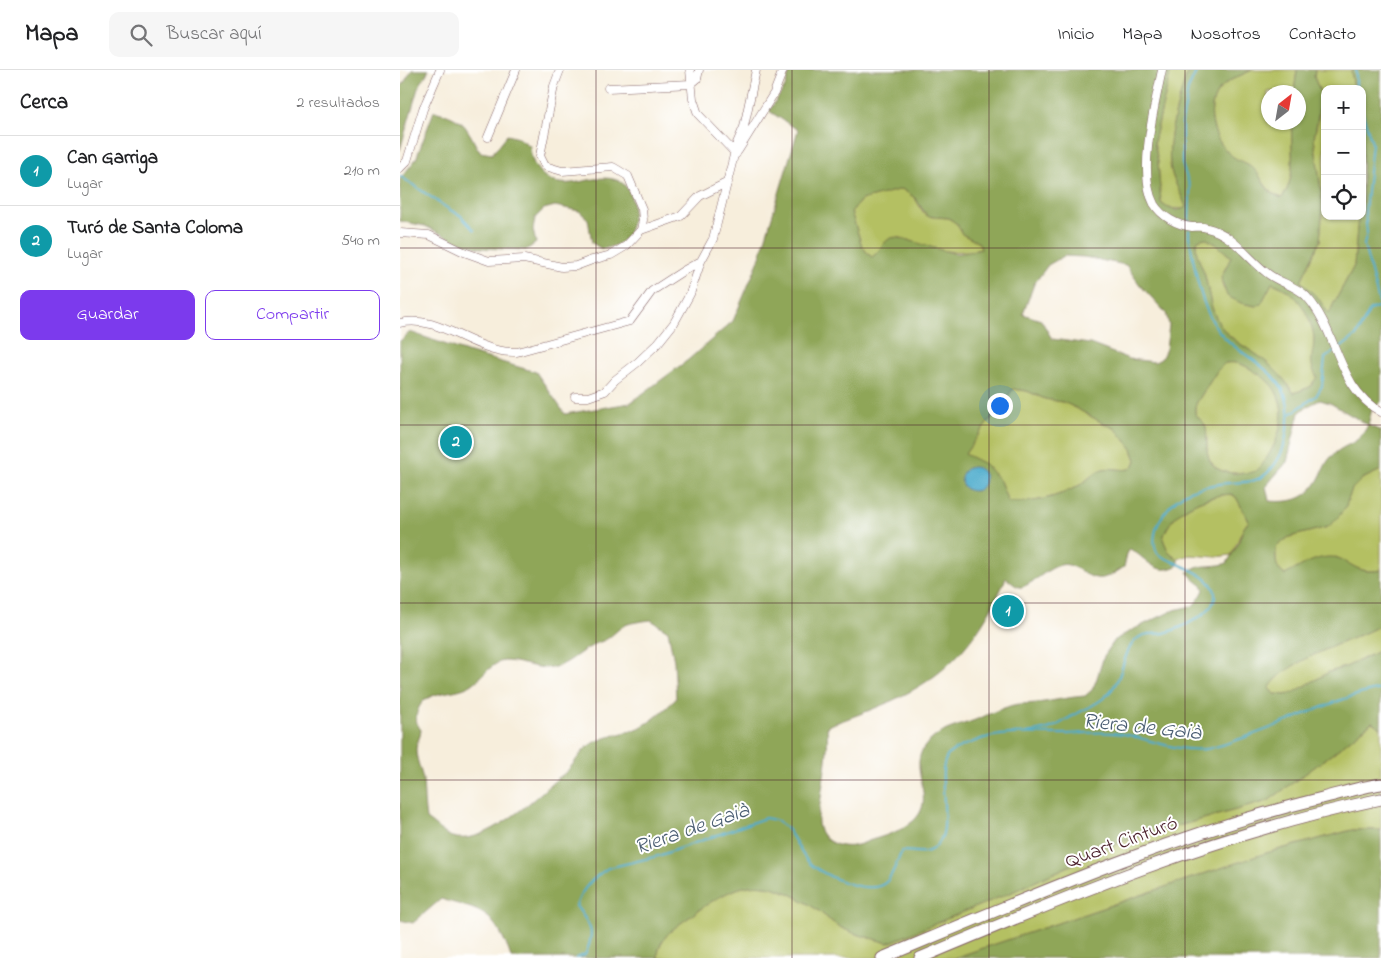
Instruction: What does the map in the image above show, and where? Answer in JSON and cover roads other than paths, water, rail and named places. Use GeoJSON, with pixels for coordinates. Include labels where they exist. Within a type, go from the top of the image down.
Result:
{"type":"FeatureCollection","features":[{"type":"Feature","properties":{"kind":"highway","name":"Quart Cinturó"},"geometry":{"type":"LineString","coordinates":[[882,958],[1042,890],[1152,848],[1263,813],[1381,784]]}},
{"type":"Feature","properties":{"kind":"highway","name":"Quart Cinturó"},"geometry":{"type":"LineString","coordinates":[[920,958],[1070,895],[1162,860],[1257,830],[1381,799]]}},
{"type":"Feature","properties":{"kind":"street"},"geometry":{"type":"LineString","coordinates":[[400,168],[407,161],[422,109],[440,70]]}},
{"type":"Feature","properties":{"kind":"street"},"geometry":{"type":"LineString","coordinates":[[488,137],[516,70]]}},
{"type":"Feature","properties":{"kind":"street"},"geometry":{"type":"LineString","coordinates":[[560,70],[554,86],[540,156],[545,166],[562,171],[613,167],[628,176],[642,208],[643,220],[641,230]]}},
{"type":"Feature","properties":{"kind":"street"},"geometry":{"type":"LineString","coordinates":[[690,70],[693,99],[698,114],[736,154]]}},
{"type":"Feature","properties":{"kind":"street"},"geometry":{"type":"LineString","coordinates":[[608,88],[691,84],[697,79],[699,70]]}},
{"type":"Feature","properties":{"kind":"street"},"geometry":{"type":"LineString","coordinates":[[575,398],[588,397],[605,391],[658,343],[674,323],[690,294],[701,261],[713,240],[736,154],[737,143],[744,128],[756,70]]}},
{"type":"Feature","properties":{"kind":"street"},"geometry":{"type":"LineString","coordinates":[[736,154],[774,93],[783,70]]}},
{"type":"Feature","properties":{"kind":"street"},"geometry":{"type":"LineString","coordinates":[[1162,70],[1150,131],[1147,169],[1150,194],[1154,204],[1163,215],[1178,224],[1207,228],[1225,236],[1267,274],[1288,284],[1304,295],[1319,314],[1354,388],[1368,403],[1381,412]]}},
{"type":"Feature","properties":{"kind":"street"},"geometry":{"type":"LineString","coordinates":[[400,233],[429,235],[464,252],[489,261],[524,259],[562,267],[576,266],[611,255],[626,246],[641,230],[681,216],[700,196],[728,182]]}},
{"type":"Feature","properties":{"kind":"street"},"geometry":{"type":"LineString","coordinates":[[400,323],[417,321],[501,352],[518,352],[630,321],[652,291],[701,261]]}},
{"type":"Feature","properties":{"kind":"water"},"geometry":{"type":"Polygon","coordinates":[[[973,467],[981,471],[985,479],[981,487],[973,491],[965,487],[961,479],[965,471],[973,467]]]}},
{"type":"Feature","properties":{"kind":"waterway"},"geometry":{"type":"LineString","coordinates":[[1189,225],[1190,187],[1182,164],[1182,123],[1188,89],[1197,70]]}},
{"type":"Feature","properties":{"kind":"waterway"},"geometry":{"type":"LineString","coordinates":[[1356,70],[1356,85]]}},
{"type":"Feature","properties":{"kind":"waterway"},"geometry":{"type":"LineString","coordinates":[[1339,349],[1356,336],[1370,310],[1380,306],[1364,245],[1367,233],[1365,212],[1372,143],[1366,124]]}},
{"type":"Feature","properties":{"kind":"waterway"},"geometry":{"type":"LineString","coordinates":[[400,176],[460,215],[474,230]]}},
{"type":"Feature","properties":{"kind":"waterway"},"geometry":{"type":"LineString","coordinates":[[1027,733],[1056,726],[1106,696],[1115,686],[1128,651],[1138,638],[1179,628],[1204,614],[1210,608],[1215,594],[1208,580],[1158,554],[1155,545],[1158,525],[1163,515],[1178,498],[1195,489],[1211,485],[1252,481],[1264,476],[1275,464],[1283,447],[1288,421],[1287,403],[1282,388],[1262,366],[1224,337],[1214,324],[1201,293],[1195,270],[1189,230]]}},
{"type":"Feature","properties":{"kind":"waterway"},"geometry":{"type":"LineString","coordinates":[[1289,415],[1316,396],[1322,386],[1325,358],[1335,351]]}},
{"type":"Feature","properties":{"kind":"waterway","name":"Riera de Gaià"},"geometry":{"type":"LineString","coordinates":[[576,958],[585,955],[591,934],[588,924],[576,906],[578,900],[593,880],[608,868],[658,856],[765,818],[786,827],[806,859],[821,871],[857,886],[879,886],[888,880],[902,851],[925,852],[936,846],[942,835],[945,822],[944,762],[953,751],[981,739],[1013,734],[1106,733],[1128,735],[1186,749],[1206,749],[1263,731],[1346,698],[1381,689]]}},
{"type":"Feature","properties":{"kind":"place","name":"Turó de Santa Coloma"},"geometry":{"type":"Point","coordinates":[456,442]}},
{"type":"Feature","properties":{"kind":"place","name":"Can Garriga"},"geometry":{"type":"Point","coordinates":[1008,611]}}]}
